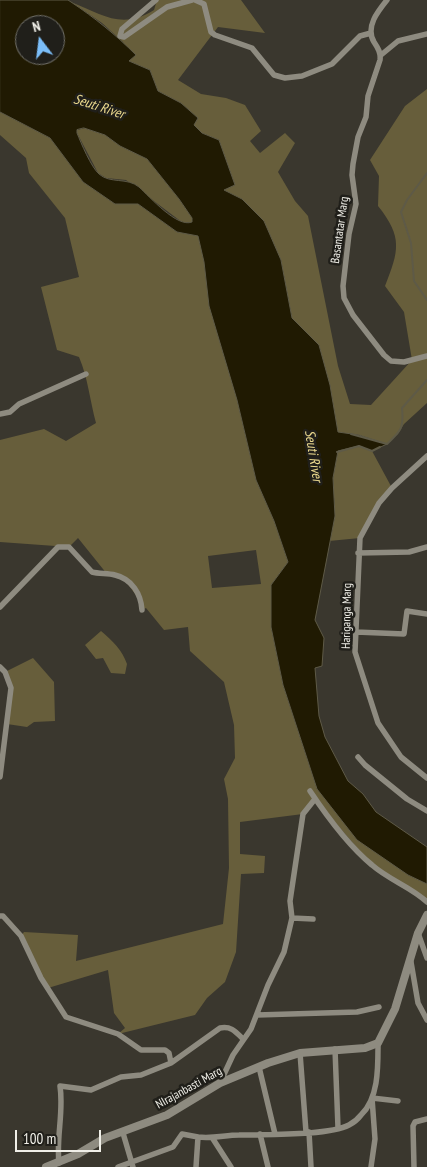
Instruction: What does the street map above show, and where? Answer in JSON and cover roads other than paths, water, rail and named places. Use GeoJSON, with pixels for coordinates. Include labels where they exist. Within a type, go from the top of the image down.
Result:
{"type":"FeatureCollection","features":[{"type":"Feature","properties":{"kind":"street"},"geometry":{"type":"LineString","coordinates":[[156,0],[122,29],[120,36],[124,36],[167,7],[193,0],[204,4],[211,32],[252,48],[274,75],[285,78],[302,76],[332,64],[360,36],[370,32]]}},
{"type":"Feature","properties":{"kind":"street"},"geometry":{"type":"LineString","coordinates":[[388,0],[371,24],[370,32],[381,55],[398,41],[427,34]]}},
{"type":"Feature","properties":{"kind":"street","name":"Basantatar Marg"},"geometry":{"type":"LineString","coordinates":[[381,55],[368,96],[366,117],[358,136],[353,164],[352,175],[356,196],[345,264],[344,298],[360,325],[391,361],[404,362],[427,356]]}},
{"type":"Feature","properties":{"kind":"street"},"geometry":{"type":"LineString","coordinates":[[0,414],[10,412],[19,404],[86,374]]}},
{"type":"Feature","properties":{"kind":"street","name":"Hariganga Marg"},"geometry":{"type":"LineString","coordinates":[[427,456],[402,478],[379,503],[360,538],[356,632],[358,663],[378,723],[401,757],[427,778]]}},
{"type":"Feature","properties":{"kind":"street"},"geometry":{"type":"LineString","coordinates":[[0,607],[58,547],[69,547],[92,572],[116,575],[133,586],[138,592],[142,610]]}},
{"type":"Feature","properties":{"kind":"street"},"geometry":{"type":"LineString","coordinates":[[358,553],[409,552],[427,547]]}},
{"type":"Feature","properties":{"kind":"street"},"geometry":{"type":"LineString","coordinates":[[356,632],[404,634],[407,611],[427,614]]}},
{"type":"Feature","properties":{"kind":"street"},"geometry":{"type":"LineString","coordinates":[[0,667],[5,672],[11,688],[0,776]]}},
{"type":"Feature","properties":{"kind":"street"},"geometry":{"type":"LineString","coordinates":[[358,757],[365,766],[407,800],[427,811]]}},
{"type":"Feature","properties":{"kind":"street"},"geometry":{"type":"LineString","coordinates":[[310,791],[371,864],[418,893],[427,902]]}},
{"type":"Feature","properties":{"kind":"street"},"geometry":{"type":"LineString","coordinates":[[220,1083],[257,1015],[265,992],[284,952],[292,918],[290,901],[303,814],[315,799]]}},
{"type":"Feature","properties":{"kind":"street"},"geometry":{"type":"LineString","coordinates":[[0,916],[3,916],[21,936],[57,1007],[66,1016],[118,1034],[141,1050],[165,1050],[169,1053],[171,1063]]}},
{"type":"Feature","properties":{"kind":"street"},"geometry":{"type":"LineString","coordinates":[[292,918],[314,919]]}},
{"type":"Feature","properties":{"kind":"street"},"geometry":{"type":"LineString","coordinates":[[371,1167],[375,1139],[372,1098],[377,1070],[378,1043],[396,1009],[418,934],[426,919]]}},
{"type":"Feature","properties":{"kind":"street"},"geometry":{"type":"LineString","coordinates":[[418,934],[427,958]]}},
{"type":"Feature","properties":{"kind":"street"},"geometry":{"type":"LineString","coordinates":[[411,962],[418,1003],[427,1020]]}},
{"type":"Feature","properties":{"kind":"street"},"geometry":{"type":"LineString","coordinates":[[257,1015],[357,1012],[379,1007]]}},
{"type":"Feature","properties":{"kind":"street"},"geometry":{"type":"LineString","coordinates":[[60,1164],[58,1148],[62,1103],[60,1086],[92,1090],[121,1077],[141,1074],[171,1063],[220,1028],[228,1027],[234,1029],[243,1039]]}},
{"type":"Feature","properties":{"kind":"street","name":"NIrajanbasti Marg"},"geometry":{"type":"LineString","coordinates":[[46,1167],[60,1164],[91,1145],[166,1115],[220,1083],[259,1068],[300,1053],[365,1048],[378,1043]]}},
{"type":"Feature","properties":{"kind":"street"},"geometry":{"type":"LineString","coordinates":[[336,1049],[338,1128]]}},
{"type":"Feature","properties":{"kind":"street"},"geometry":{"type":"LineString","coordinates":[[300,1053],[311,1167]]}},
{"type":"Feature","properties":{"kind":"street"},"geometry":{"type":"LineString","coordinates":[[259,1068],[274,1134]]}},
{"type":"Feature","properties":{"kind":"street"},"geometry":{"type":"LineString","coordinates":[[372,1098],[398,1101]]}},
{"type":"Feature","properties":{"kind":"street"},"geometry":{"type":"LineString","coordinates":[[118,1167],[132,1165],[174,1147],[182,1134],[213,1139],[338,1128],[349,1125],[362,1115],[372,1098]]}},
{"type":"Feature","properties":{"kind":"street"},"geometry":{"type":"LineString","coordinates":[[414,1167],[413,1126],[415,1122],[427,1119]]}},
{"type":"Feature","properties":{"kind":"street"},"geometry":{"type":"LineString","coordinates":[[123,1133],[132,1165]]}},
{"type":"Feature","properties":{"kind":"street"},"geometry":{"type":"LineString","coordinates":[[260,1134],[268,1167]]}},
{"type":"Feature","properties":{"kind":"street"},"geometry":{"type":"LineString","coordinates":[[196,1167],[198,1136]]}},
{"type":"Feature","properties":{"kind":"street"},"geometry":{"type":"LineString","coordinates":[[213,1139],[231,1167]]}},
{"type":"Feature","properties":{"kind":"water","name":"Seuti River"},"geometry":{"type":"Polygon","coordinates":[[[0,0],[68,0],[105,27],[136,55],[129,61],[150,70],[158,91],[181,103],[198,118],[194,125],[202,133],[219,140],[235,185],[224,190],[242,199],[264,221],[281,260],[292,318],[319,345],[330,385],[338,432],[359,435],[387,444],[372,451],[359,446],[338,451],[333,478],[335,516],[315,620],[324,638],[322,666],[315,668],[319,716],[325,737],[348,781],[363,794],[376,812],[427,847],[427,884],[408,875],[357,840],[317,789],[283,685],[271,627],[271,585],[288,562],[274,521],[256,480],[237,400],[209,306],[204,262],[198,236],[177,232],[138,204],[115,204],[83,182],[50,138],[0,112],[0,0]],[[84,128],[77,130],[90,161],[99,174],[108,179],[134,184],[172,216],[186,223],[192,222],[192,218],[179,199],[147,159],[120,146],[105,135],[84,128]]]}},
{"type":"Feature","properties":{"kind":"waterway"},"geometry":{"type":"LineString","coordinates":[[427,173],[407,200],[401,212],[411,243],[414,281],[427,300]]}},
{"type":"Feature","properties":{"kind":"waterway"},"geometry":{"type":"LineString","coordinates":[[351,434],[387,444],[396,436],[402,425],[402,408],[427,380]]}},
{"type":"Feature","properties":{"kind":"waterway"},"geometry":{"type":"LineString","coordinates":[[337,452],[359,446],[372,451],[380,447]]}}]}
